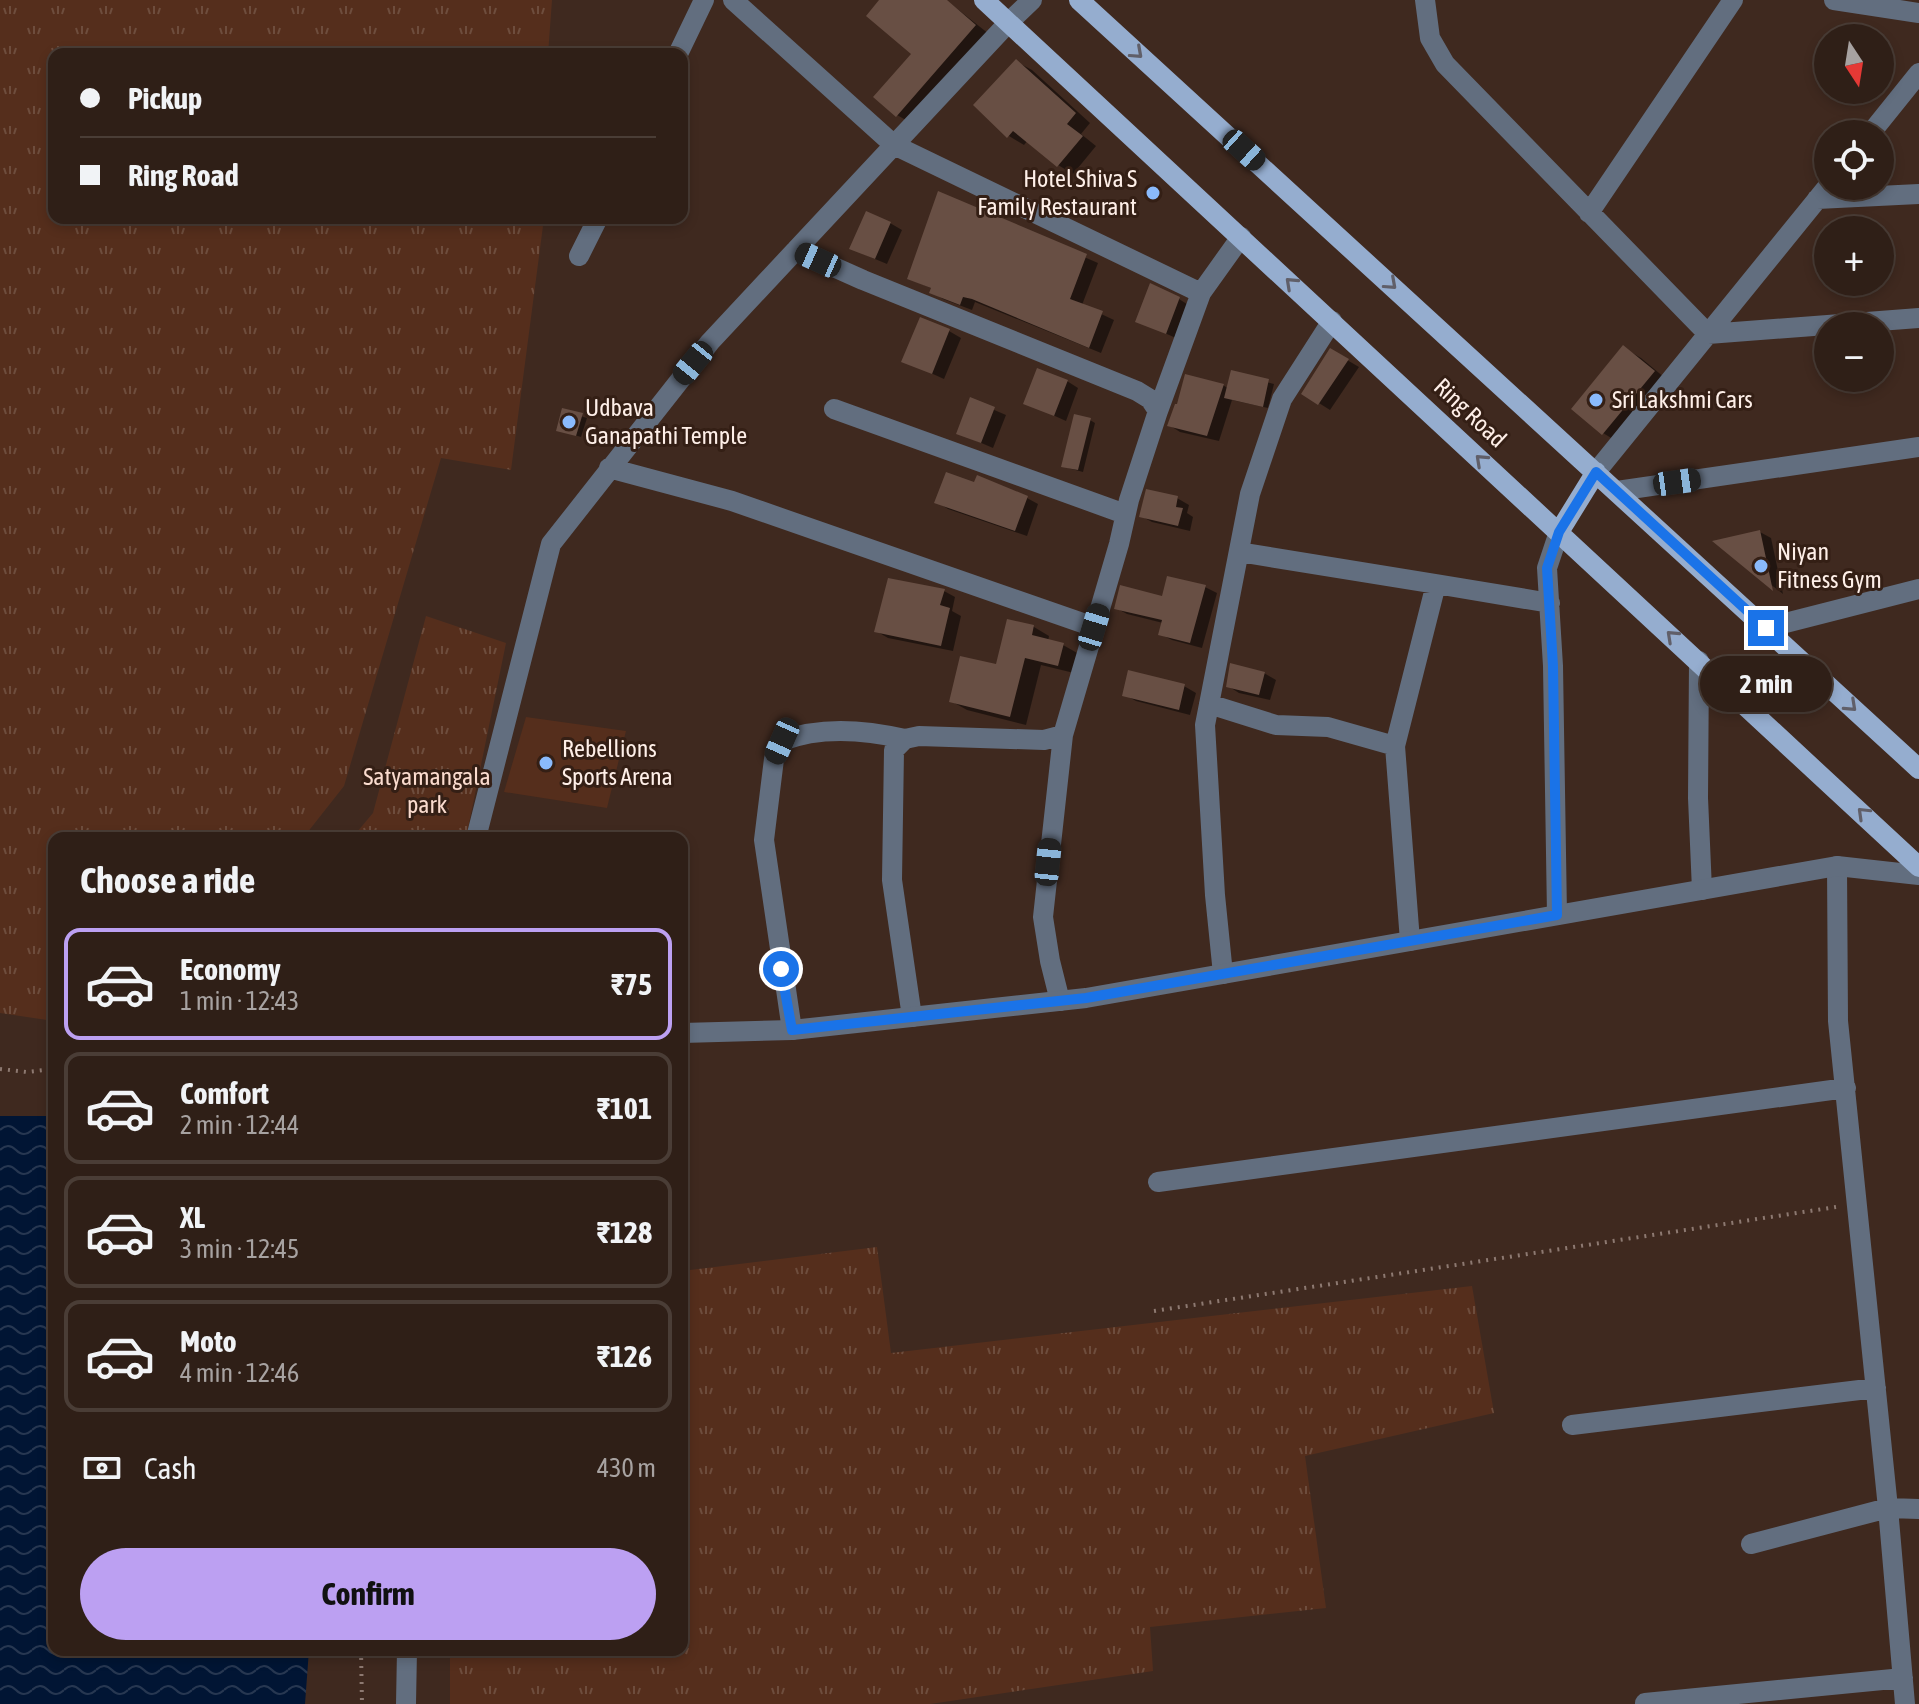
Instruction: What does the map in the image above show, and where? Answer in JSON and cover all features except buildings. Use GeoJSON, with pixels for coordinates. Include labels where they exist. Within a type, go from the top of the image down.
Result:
{"type":"FeatureCollection","features":[{"type":"Feature","properties":{"kind":"main road","name":"Ring Road"},"geometry":{"type":"LineString","coordinates":[[984,0],[1919,867]]}},
{"type":"Feature","properties":{"kind":"main road","name":"Ring Road"},"geometry":{"type":"LineString","coordinates":[[1079,0],[1919,769]]}},
{"type":"Feature","properties":{"kind":"main road"},"geometry":{"type":"LineString","coordinates":[[1559,532],[1596,472]]}},
{"type":"Feature","properties":{"kind":"street"},"geometry":{"type":"LineString","coordinates":[[681,48],[704,0]]}},
{"type":"Feature","properties":{"kind":"street"},"geometry":{"type":"LineString","coordinates":[[733,0],[894,145],[1201,293]]}},
{"type":"Feature","properties":{"kind":"street"},"geometry":{"type":"LineString","coordinates":[[478,832],[551,544],[710,342],[1032,0]]}},
{"type":"Feature","properties":{"kind":"street"},"geometry":{"type":"LineString","coordinates":[[1425,0],[1430,38],[1445,64],[1708,334],[1919,318]]}},
{"type":"Feature","properties":{"kind":"street"},"geometry":{"type":"LineString","coordinates":[[1589,213],[1733,0]]}},
{"type":"Feature","properties":{"kind":"street"},"geometry":{"type":"LineString","coordinates":[[1834,0],[1919,13]]}},
{"type":"Feature","properties":{"kind":"street"},"geometry":{"type":"LineString","coordinates":[[1881,120],[1919,73]]}},
{"type":"Feature","properties":{"kind":"street"},"geometry":{"type":"LineString","coordinates":[[1894,194],[1919,194]]}},
{"type":"Feature","properties":{"kind":"street"},"geometry":{"type":"LineString","coordinates":[[1596,472],[1816,200]]}},
{"type":"Feature","properties":{"kind":"street"},"geometry":{"type":"LineString","coordinates":[[579,256],[595,224]]}},
{"type":"Feature","properties":{"kind":"street"},"geometry":{"type":"LineString","coordinates":[[1060,1001],[1043,917],[1063,735],[1125,514],[1158,411],[1201,293],[1241,237]]}},
{"type":"Feature","properties":{"kind":"street"},"geometry":{"type":"LineString","coordinates":[[796,250],[1137,391],[1150,399],[1158,411]]}},
{"type":"Feature","properties":{"kind":"street"},"geometry":{"type":"LineString","coordinates":[[1223,974],[1205,725],[1250,494],[1282,399],[1332,321]]}},
{"type":"Feature","properties":{"kind":"street"},"geometry":{"type":"LineString","coordinates":[[834,409],[1125,514]]}},
{"type":"Feature","properties":{"kind":"street"},"geometry":{"type":"LineString","coordinates":[[1617,491],[1919,447]]}},
{"type":"Feature","properties":{"kind":"street"},"geometry":{"type":"LineString","coordinates":[[609,468],[732,501],[1094,627]]}},
{"type":"Feature","properties":{"kind":"street"},"geometry":{"type":"LineString","coordinates":[[1557,915],[1547,568],[1559,532]]}},
{"type":"Feature","properties":{"kind":"street"},"geometry":{"type":"LineString","coordinates":[[1239,552],[1550,603]]}},
{"type":"Feature","properties":{"kind":"street"},"geometry":{"type":"LineString","coordinates":[[1410,941],[1395,746],[1436,584]]}},
{"type":"Feature","properties":{"kind":"street"},"geometry":{"type":"LineString","coordinates":[[1766,628],[1919,589]]}},
{"type":"Feature","properties":{"kind":"street"},"geometry":{"type":"LineString","coordinates":[[1699,661],[1698,798],[1702,890]]}},
{"type":"Feature","properties":{"kind":"street"},"geometry":{"type":"LineString","coordinates":[[1209,704],[1276,725],[1328,727],[1395,746]]}},
{"type":"Feature","properties":{"kind":"street"},"geometry":{"type":"LineString","coordinates":[[792,1030],[764,840],[774,759],[782,741],[807,733],[881,733],[905,739],[919,736],[1044,740],[1063,735]]}},
{"type":"Feature","properties":{"kind":"street"},"geometry":{"type":"LineString","coordinates":[[905,739],[894,750],[892,880],[912,1017]]}},
{"type":"Feature","properties":{"kind":"street"},"geometry":{"type":"LineString","coordinates":[[1837,866],[1838,1021],[1859,1203],[1905,1704]]}},
{"type":"Feature","properties":{"kind":"street"},"geometry":{"type":"LineString","coordinates":[[688,1033],[792,1030],[1060,1001],[1837,866],[1919,875]]}},
{"type":"Feature","properties":{"kind":"street"},"geometry":{"type":"LineString","coordinates":[[1158,1182],[1846,1088]]}},
{"type":"Feature","properties":{"kind":"street"},"geometry":{"type":"LineString","coordinates":[[1572,1425],[1876,1388]]}},
{"type":"Feature","properties":{"kind":"street"},"geometry":{"type":"LineString","coordinates":[[1751,1544],[1888,1508],[1919,1509]]}},
{"type":"Feature","properties":{"kind":"street"},"geometry":{"type":"LineString","coordinates":[[406,1704],[407,1656]]}},
{"type":"Feature","properties":{"kind":"street"},"geometry":{"type":"LineString","coordinates":[[1645,1703],[1903,1678]]}},
{"type":"Feature","properties":{"kind":"path"},"geometry":{"type":"LineString","coordinates":[[0,1069],[27,1072],[48,1070]]}},
{"type":"Feature","properties":{"kind":"path"},"geometry":{"type":"LineString","coordinates":[[1154,1311],[1859,1203]]}},
{"type":"Feature","properties":{"kind":"path"},"geometry":{"type":"LineString","coordinates":[[361,1656],[362,1704]]}},
{"type":"Feature","properties":{"kind":"green space"},"geometry":{"type":"Polygon","coordinates":[[[0,0],[552,0],[548,48],[48,48],[48,224],[543,224],[511,470],[441,458],[344,786],[308,832],[48,832],[48,1020],[0,1013],[0,0]]]}},
{"type":"Feature","properties":{"kind":"green space","name":"Satyamangala park"},"geometry":{"type":"Polygon","coordinates":[[[426,616],[506,643],[467,832],[357,832],[373,813],[426,616]]]}},
{"type":"Feature","properties":{"kind":"green space"},"geometry":{"type":"Polygon","coordinates":[[[526,717],[626,731],[607,808],[504,792],[526,717]]]}},
{"type":"Feature","properties":{"kind":"green space"},"geometry":{"type":"Polygon","coordinates":[[[877,1247],[891,1353],[1472,1286],[1494,1413],[1305,1456],[1326,1608],[1150,1627],[1153,1671],[930,1704],[450,1704],[450,1656],[688,1656],[688,1270],[877,1247]]]}},
{"type":"Feature","properties":{"kind":"water"},"geometry":{"type":"Polygon","coordinates":[[[0,1116],[48,1116],[48,1656],[309,1656],[305,1704],[0,1704],[0,1116]]]}},
{"type":"Feature","properties":{"kind":"place","name":"Hotel Shiva S Family Restaurant"},"geometry":{"type":"Point","coordinates":[1153,193]}},
{"type":"Feature","properties":{"kind":"place","name":"Sri Lakshmi Cars"},"geometry":{"type":"Point","coordinates":[1596,400]}},
{"type":"Feature","properties":{"kind":"place","name":"Udbava Ganapathi Temple"},"geometry":{"type":"Point","coordinates":[569,422]}},
{"type":"Feature","properties":{"kind":"place","name":"Niyan Fitness Gym"},"geometry":{"type":"Point","coordinates":[1761,566]}},
{"type":"Feature","properties":{"kind":"place","name":"Rebellions Sports Arena"},"geometry":{"type":"Point","coordinates":[546,763]}},
{"type":"Feature","properties":{"kind":"route"},"geometry":{"type":"LineString","coordinates":[[781,969],[792,1030],[1086,998],[1557,915],[1553,666],[1547,568],[1559,532],[1596,472],[1766,628]]}}]}
